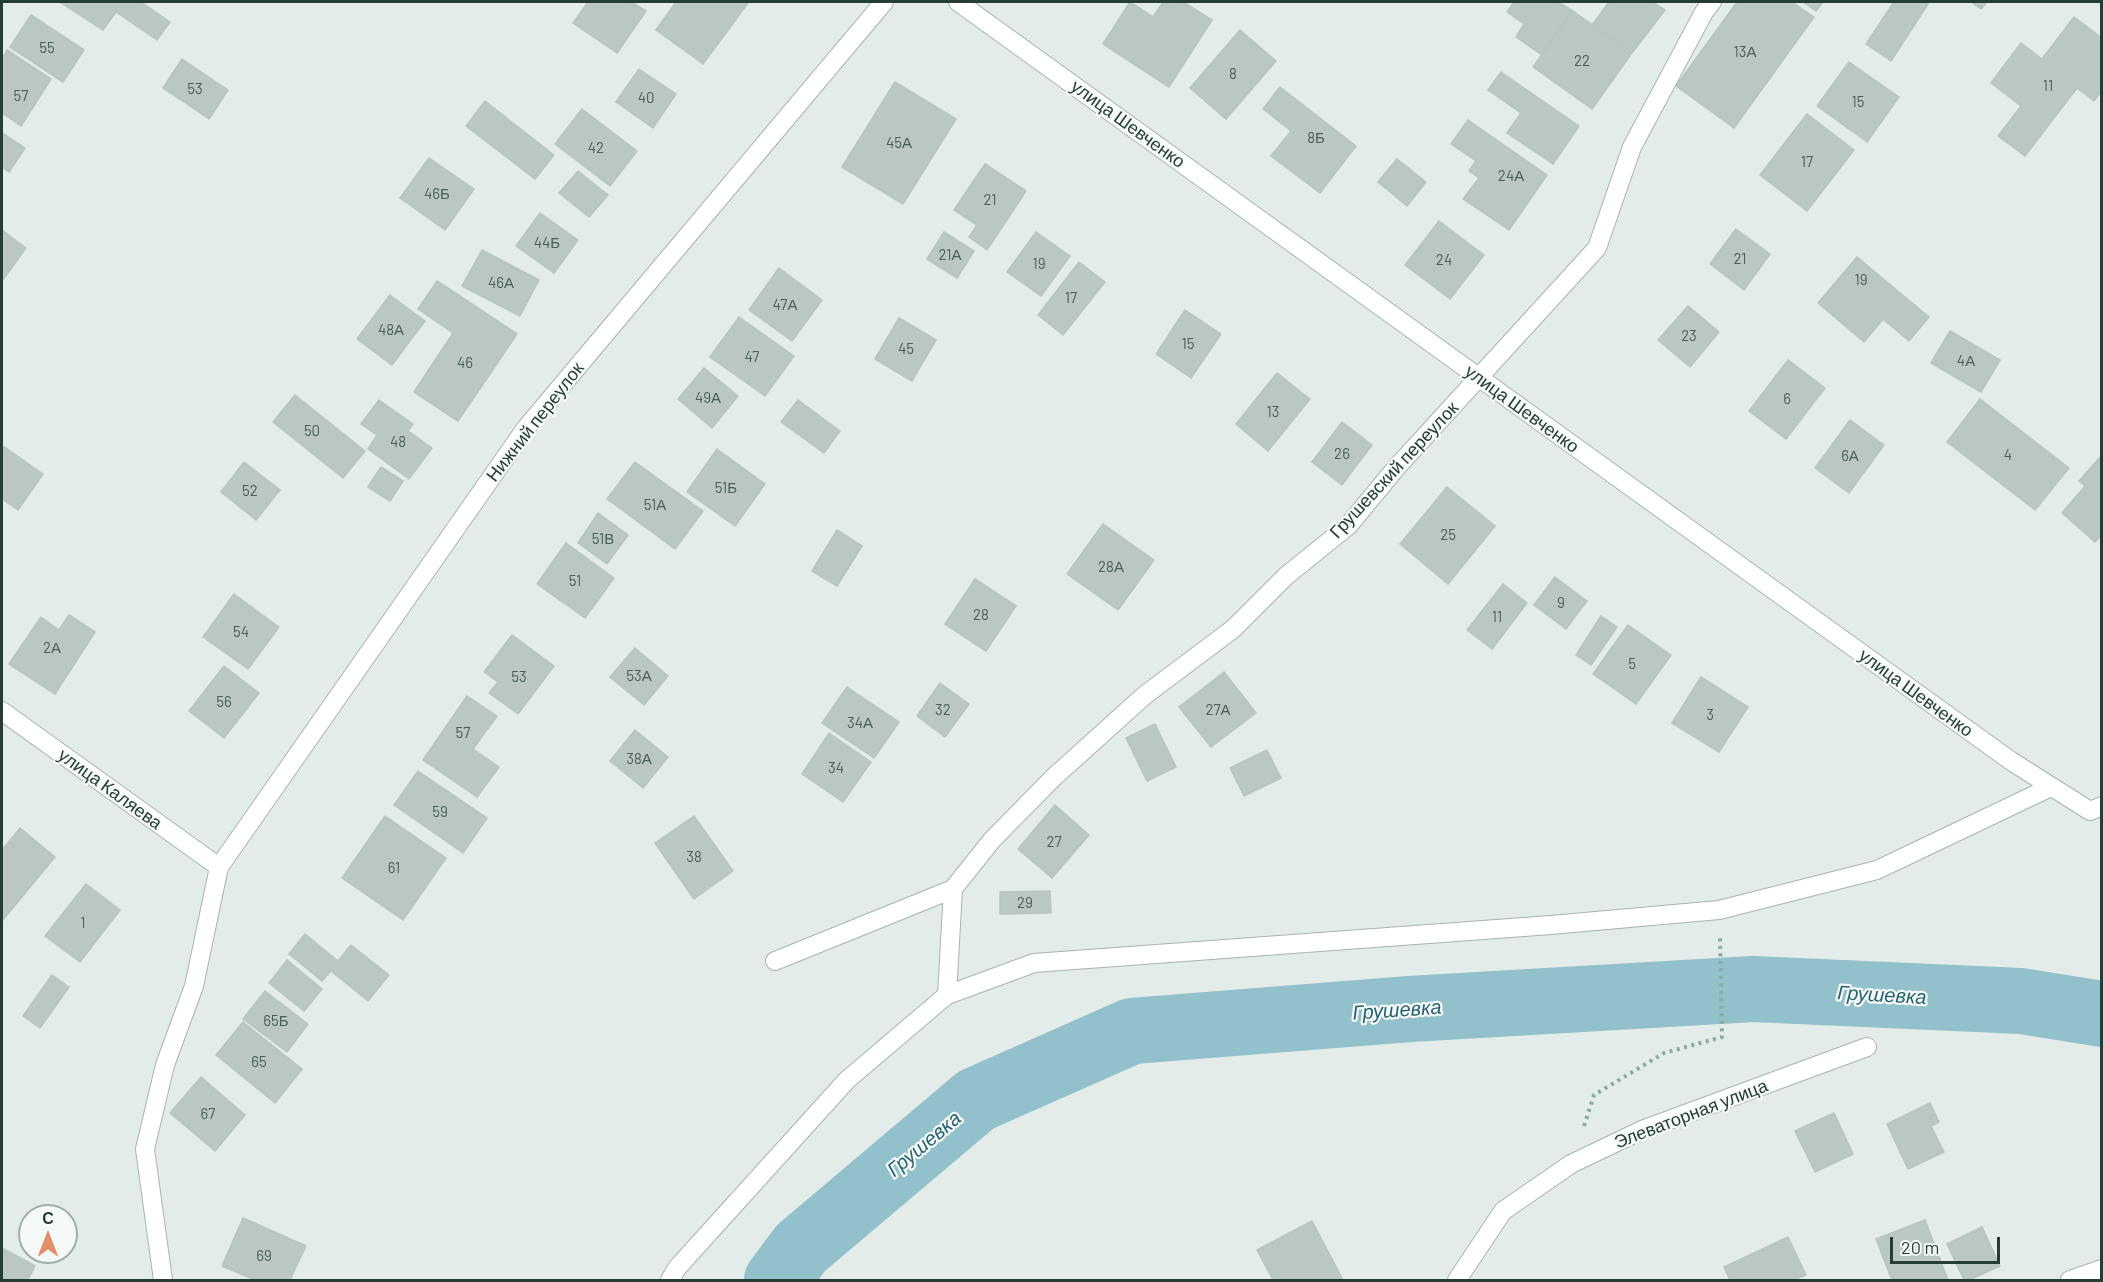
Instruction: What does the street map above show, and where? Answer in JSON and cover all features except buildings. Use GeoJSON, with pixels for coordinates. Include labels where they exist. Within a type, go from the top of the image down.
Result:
{"type":"FeatureCollection","features":[{"type":"Feature","properties":{"kind":"street","name":"Нижний переулок"},"geometry":{"type":"LineString","coordinates":[[219,867],[526,428],[884,2]]}},
{"type":"Feature","properties":{"kind":"street","name":"улица Шевченко"},"geometry":{"type":"LineString","coordinates":[[958,2],[2011,761],[2051,786],[2096,808]]}},
{"type":"Feature","properties":{"kind":"street","name":"Грушевский переулок"},"geometry":{"type":"LineString","coordinates":[[775,961],[953,889],[992,840],[1054,777],[1145,695],[1233,629],[1286,576],[1348,526],[1396,468],[1597,248],[1632,147],[1704,12],[1712,2]]}},
{"type":"Feature","properties":{"kind":"street","name":"улица Каляева"},"geometry":{"type":"LineString","coordinates":[[2,711],[219,867]]}},
{"type":"Feature","properties":{"kind":"street"},"geometry":{"type":"LineString","coordinates":[[670,1281],[678,1268],[847,1080],[947,995],[1034,963],[1551,925],[1719,910],[1877,870],[2051,786]]}},
{"type":"Feature","properties":{"kind":"street"},"geometry":{"type":"LineString","coordinates":[[163,1281],[145,1149],[165,1065],[194,986],[219,867]]}},
{"type":"Feature","properties":{"kind":"street"},"geometry":{"type":"LineString","coordinates":[[947,995],[953,889]]}},
{"type":"Feature","properties":{"kind":"street","name":"Элеваторная улица"},"geometry":{"type":"LineString","coordinates":[[1457,1281],[1503,1211],[1571,1164],[1642,1130],[1867,1047]]}},
{"type":"Feature","properties":{"kind":"street"},"geometry":{"type":"LineString","coordinates":[[2070,1281],[2102,1269]]}},
{"type":"Feature","properties":{"kind":"path"},"geometry":{"type":"LineString","coordinates":[[1571,1164],[1594,1095],[1664,1053],[1722,1037],[1720,957]]}},
{"type":"Feature","properties":{"kind":"waterway","name":"Грушевка"},"geometry":{"type":"LineString","coordinates":[[777,1280],[801,1248],[976,1100],[1132,1031],[1410,1009],[1753,989],[2021,1001],[2102,1014]]}}]}
